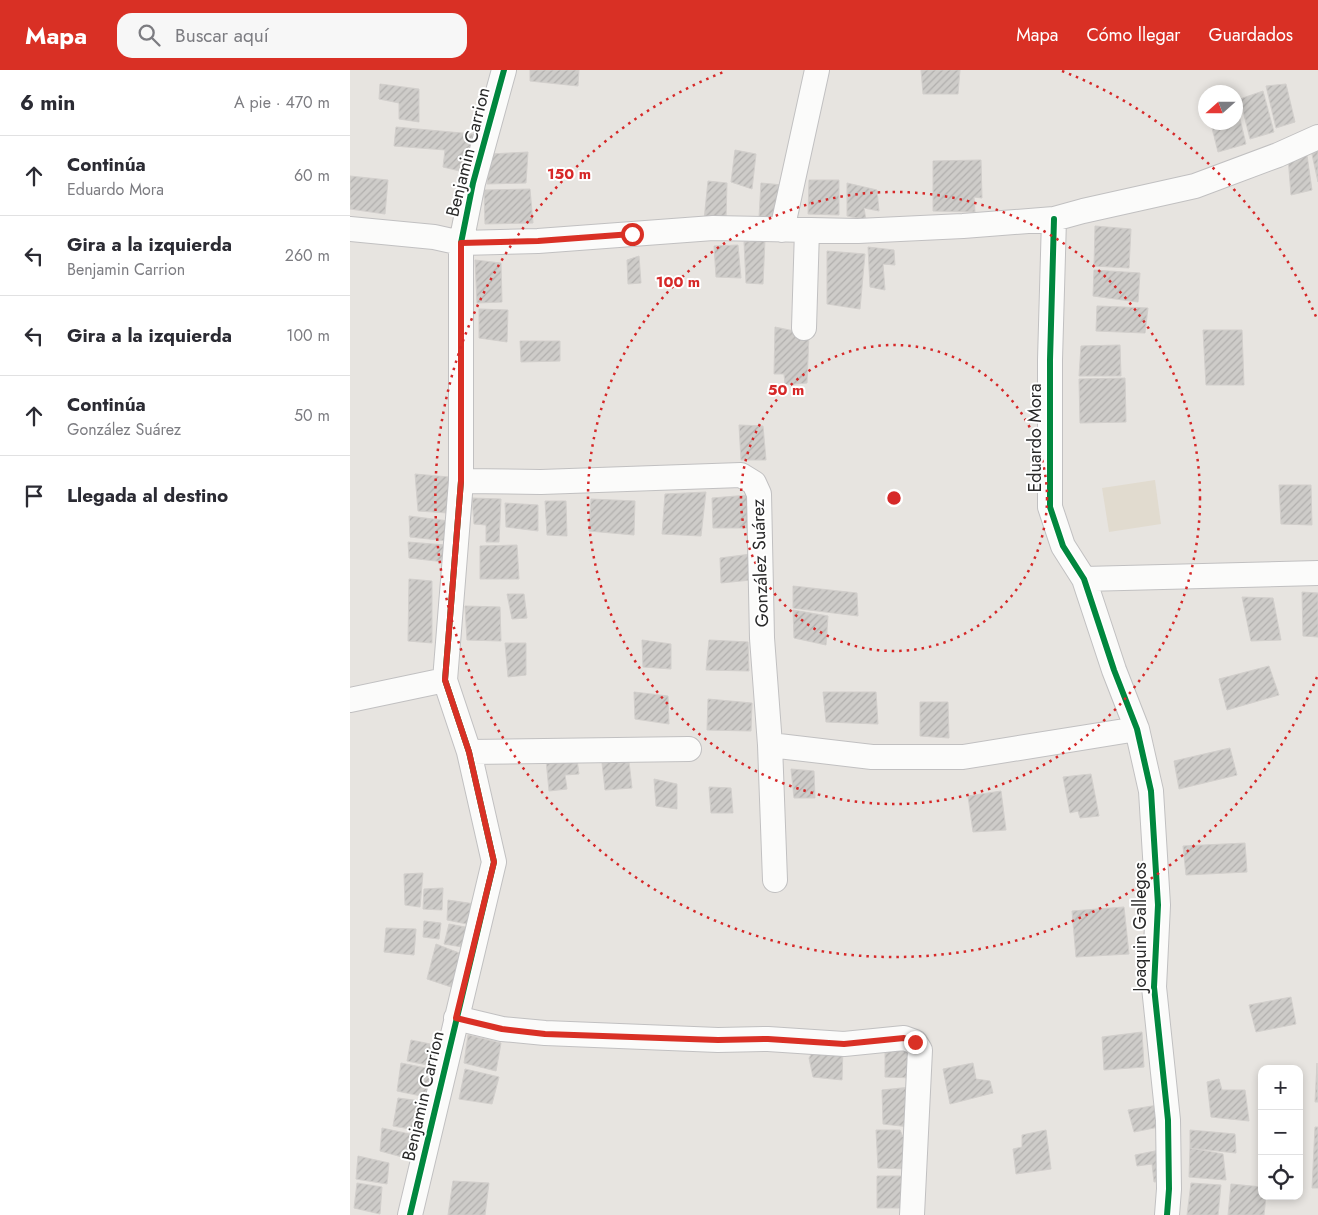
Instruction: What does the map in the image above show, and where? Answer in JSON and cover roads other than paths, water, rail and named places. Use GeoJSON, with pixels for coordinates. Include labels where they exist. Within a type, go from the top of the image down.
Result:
{"type":"FeatureCollection","features":[{"type":"Feature","properties":{"kind":"street","name":"Benjamin Carrion"},"geometry":{"type":"LineString","coordinates":[[410,1215],[494,862],[469,752],[445,680],[461,481],[461,243],[473,183],[504,70]]}},
{"type":"Feature","properties":{"kind":"street"},"geometry":{"type":"LineString","coordinates":[[782,230],[817,70]]}},
{"type":"Feature","properties":{"kind":"street"},"geometry":{"type":"LineString","coordinates":[[350,229],[434,237],[461,243],[538,241],[713,228],[868,231],[1054,219],[1195,186],[1278,155],[1318,137]]}},
{"type":"Feature","properties":{"kind":"street","name":"Eduardo Mora"},"geometry":{"type":"LineString","coordinates":[[1054,219],[1050,360],[1050,507],[1063,546],[1084,579],[1114,670],[1137,729]]}},
{"type":"Feature","properties":{"kind":"street"},"geometry":{"type":"LineString","coordinates":[[804,328],[807,230]]}},
{"type":"Feature","properties":{"kind":"street","name":"González Suárez"},"geometry":{"type":"LineString","coordinates":[[461,481],[541,482],[741,475],[754,483],[759,494],[762,638],[770,745],[775,880]]}},
{"type":"Feature","properties":{"kind":"street"},"geometry":{"type":"LineString","coordinates":[[1084,579],[1318,573]]}},
{"type":"Feature","properties":{"kind":"street"},"geometry":{"type":"LineString","coordinates":[[350,700],[445,680]]}},
{"type":"Feature","properties":{"kind":"street"},"geometry":{"type":"LineString","coordinates":[[770,745],[872,757],[963,757],[1137,729]]}},
{"type":"Feature","properties":{"kind":"street","name":"Joaquin Gallegos"},"geometry":{"type":"LineString","coordinates":[[1137,729],[1150,791],[1157,886],[1158,905],[1154,987],[1168,1120],[1169,1189],[1167,1215]]}},
{"type":"Feature","properties":{"kind":"street"},"geometry":{"type":"LineString","coordinates":[[469,752],[689,749]]}},
{"type":"Feature","properties":{"kind":"street"},"geometry":{"type":"LineString","coordinates":[[456,1018],[502,1029],[545,1034],[718,1040],[768,1039],[844,1044],[904,1038],[915,1042],[920,1050],[912,1215]]}}]}
